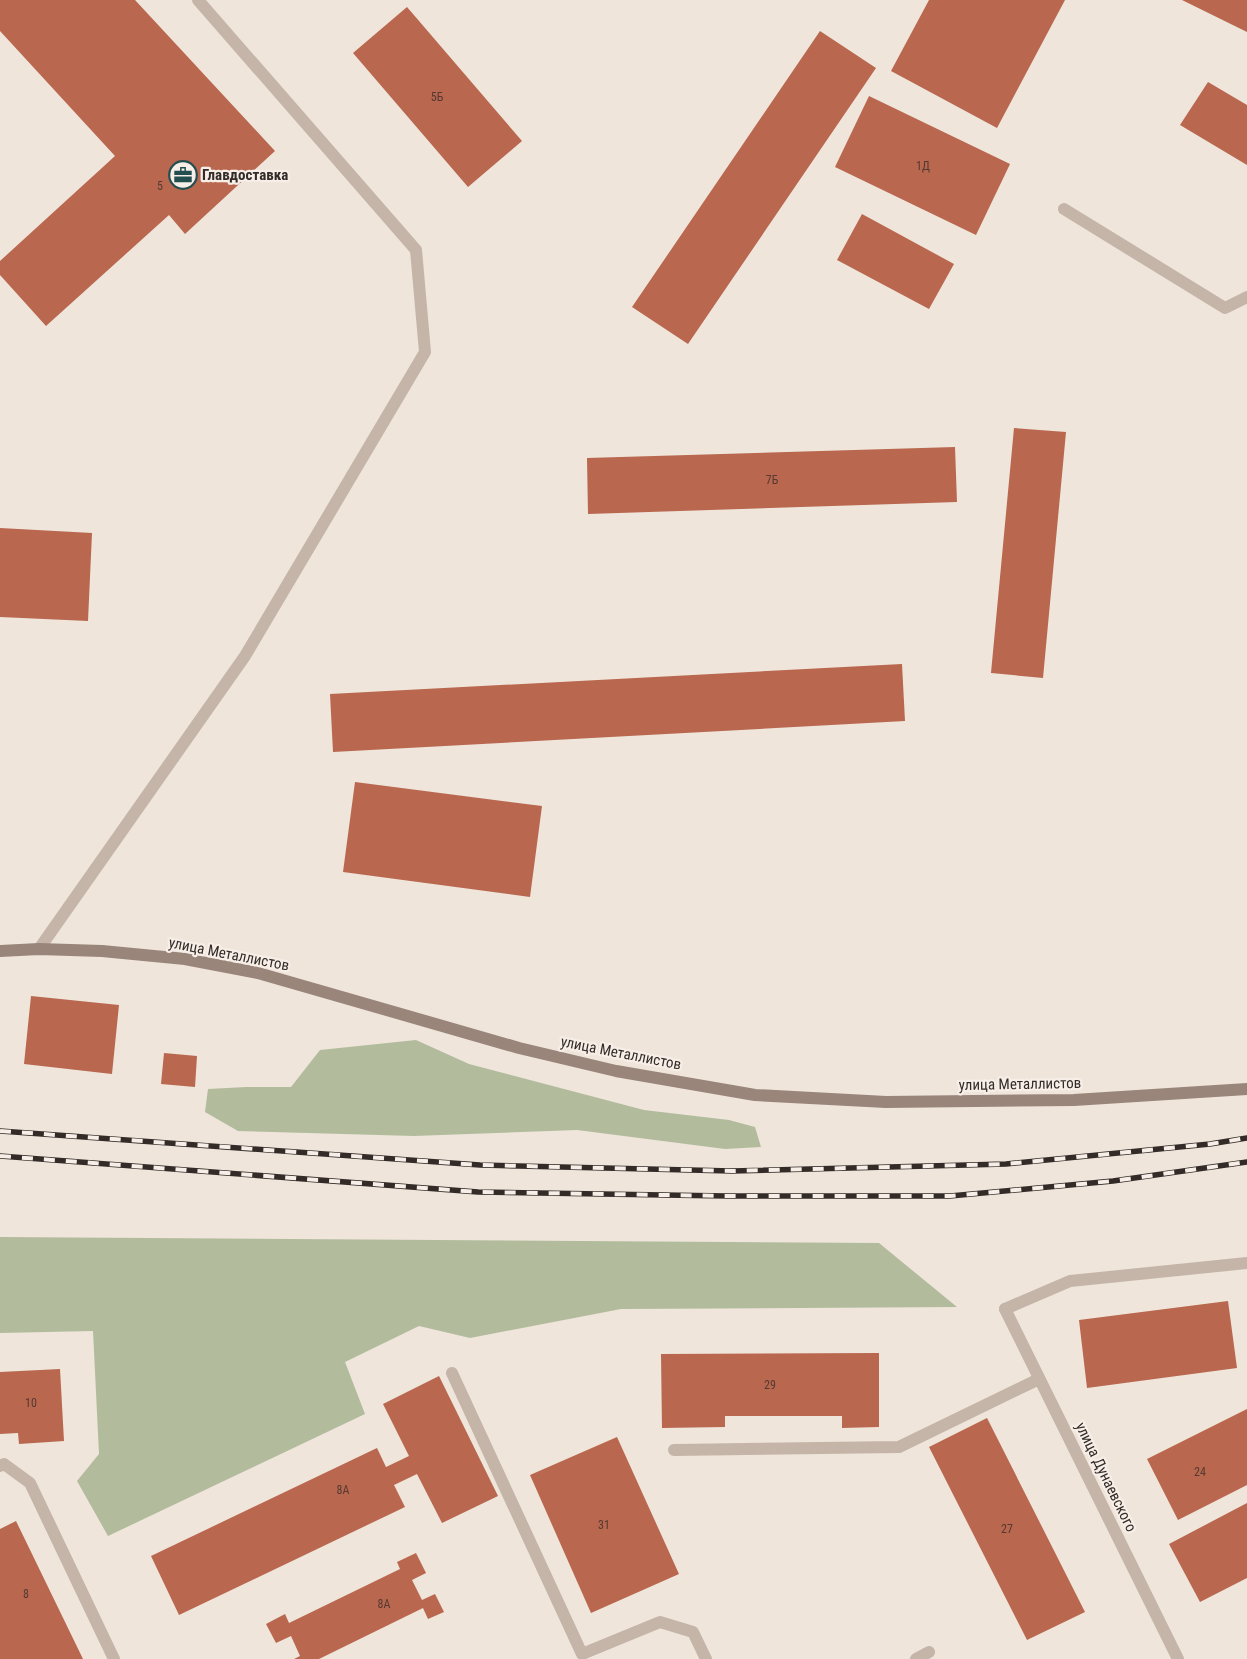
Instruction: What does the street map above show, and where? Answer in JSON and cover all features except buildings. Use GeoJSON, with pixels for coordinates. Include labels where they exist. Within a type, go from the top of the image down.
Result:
{"type":"FeatureCollection","features":[{"type":"Feature","properties":{"kind":"main road","name":"улица Металлистов"},"geometry":{"type":"LineString","coordinates":[[0,951],[38,949],[102,951],[184,959],[258,973],[519,1048],[616,1071],[755,1095],[886,1102],[1074,1100],[1247,1089]]}},
{"type":"Feature","properties":{"kind":"street"},"geometry":{"type":"LineString","coordinates":[[38,949],[245,656],[425,352],[416,250],[198,0]]}},
{"type":"Feature","properties":{"kind":"street"},"geometry":{"type":"LineString","coordinates":[[1064,209],[1224,308],[1247,297]]}},
{"type":"Feature","properties":{"kind":"street","name":"улица Дунаевского"},"geometry":{"type":"LineString","coordinates":[[1178,1659],[1004,1309],[1070,1281],[1247,1263]]}},
{"type":"Feature","properties":{"kind":"street"},"geometry":{"type":"LineString","coordinates":[[452,1373],[582,1654],[660,1622],[693,1632],[706,1659]]}},
{"type":"Feature","properties":{"kind":"street"},"geometry":{"type":"LineString","coordinates":[[674,1450],[899,1447],[1039,1379]]}},
{"type":"Feature","properties":{"kind":"street"},"geometry":{"type":"LineString","coordinates":[[0,1466],[4,1464],[30,1484],[114,1659]]}},
{"type":"Feature","properties":{"kind":"street"},"geometry":{"type":"LineString","coordinates":[[916,1659],[930,1652]]}},
{"type":"Feature","properties":{"kind":"green space"},"geometry":{"type":"Polygon","coordinates":[[[416,1040],[469,1064],[644,1110],[729,1120],[755,1127],[761,1147],[725,1149],[577,1130],[414,1136],[238,1131],[205,1112],[208,1089],[291,1087],[320,1050],[416,1040]]]}},
{"type":"Feature","properties":{"kind":"green space"},"geometry":{"type":"Polygon","coordinates":[[[0,1237],[879,1243],[957,1307],[621,1309],[470,1338],[419,1326],[345,1362],[365,1414],[108,1536],[77,1481],[99,1454],[93,1331],[0,1333],[0,1237]]]}},
{"type":"Feature","properties":{"kind":"railway"},"geometry":{"type":"LineString","coordinates":[[0,1131],[480,1165],[732,1171],[1006,1164],[1210,1144],[1247,1138]]}},
{"type":"Feature","properties":{"kind":"railway"},"geometry":{"type":"LineString","coordinates":[[0,1156],[478,1192],[727,1196],[950,1196],[1113,1181],[1247,1162]]}},
{"type":"Feature","properties":{"kind":"place","name":"Главдоставка"},"geometry":{"type":"Point","coordinates":[183,175]}}]}
